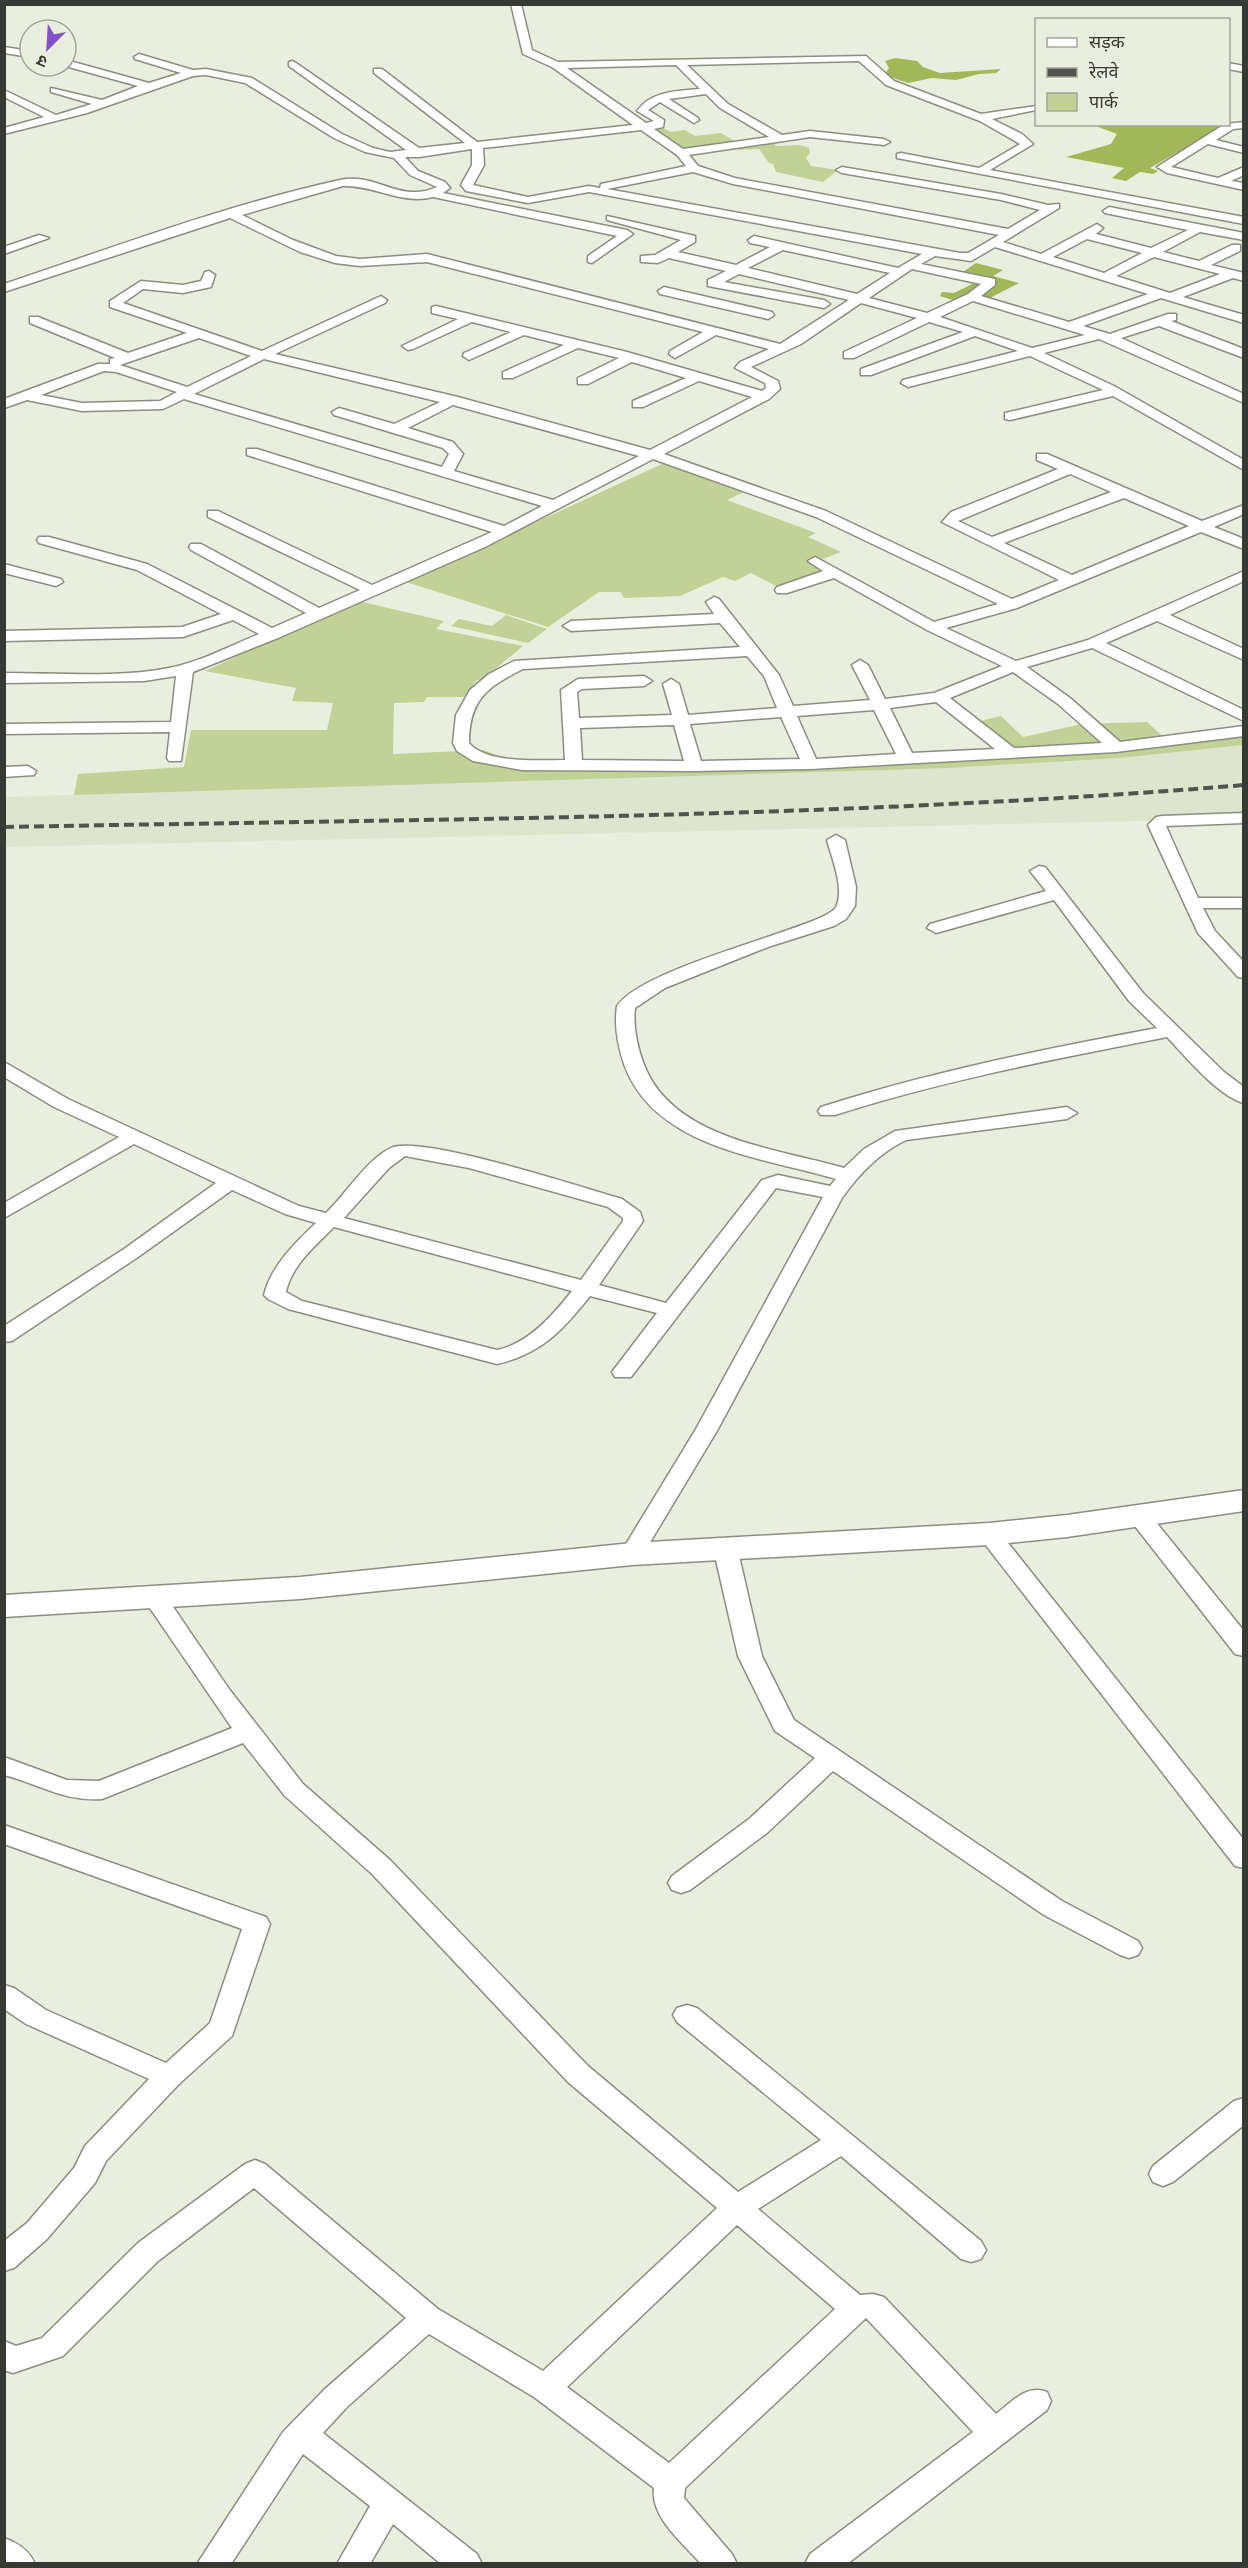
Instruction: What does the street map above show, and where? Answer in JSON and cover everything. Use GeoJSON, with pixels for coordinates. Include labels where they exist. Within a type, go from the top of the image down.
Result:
{"type":"FeatureCollection","features":[{"type":"Feature","properties":{"kind":"street"},"geometry":{"type":"LineString","coordinates":[[516,4],[527,52],[556,65],[681,153],[694,168]]}},
{"type":"Feature","properties":{"kind":"street"},"geometry":{"type":"LineString","coordinates":[[139,57],[192,73],[217,73],[248,80],[338,136],[369,150],[397,155],[645,128],[659,124],[659,120],[642,111],[646,105],[661,98],[708,91]]}},
{"type":"Feature","properties":{"kind":"street"},"geometry":{"type":"LineString","coordinates":[[556,65],[862,58],[889,83],[977,118],[1015,135],[1027,144],[983,170]]}},
{"type":"Feature","properties":{"kind":"street"},"geometry":{"type":"LineString","coordinates":[[678,62],[724,106],[778,138]]}},
{"type":"Feature","properties":{"kind":"street"},"geometry":{"type":"LineString","coordinates":[[293,64],[419,154]]}},
{"type":"Feature","properties":{"kind":"street"},"geometry":{"type":"LineString","coordinates":[[78,66],[149,86]]}},
{"type":"Feature","properties":{"kind":"street"},"geometry":{"type":"LineString","coordinates":[[378,71],[477,147],[478,165],[467,187]]}},
{"type":"Feature","properties":{"kind":"street"},"geometry":{"type":"LineString","coordinates":[[4,131],[56,119],[192,73]]}},
{"type":"Feature","properties":{"kind":"street"},"geometry":{"type":"LineString","coordinates":[[55,90],[103,104]]}},
{"type":"Feature","properties":{"kind":"street"},"geometry":{"type":"LineString","coordinates":[[4,93],[56,119]]}},
{"type":"Feature","properties":{"kind":"street"},"geometry":{"type":"LineString","coordinates":[[661,98],[694,120]]}},
{"type":"Feature","properties":{"kind":"street"},"geometry":{"type":"LineString","coordinates":[[977,118],[1033,108]]}},
{"type":"Feature","properties":{"kind":"street"},"geometry":{"type":"LineString","coordinates":[[1244,125],[1230,126],[1163,167],[1171,171],[1244,187]]}},
{"type":"Feature","properties":{"kind":"street"},"geometry":{"type":"LineString","coordinates":[[681,153],[820,134],[884,142]]}},
{"type":"Feature","properties":{"kind":"street"},"geometry":{"type":"LineString","coordinates":[[1208,141],[1244,150]]}},
{"type":"Feature","properties":{"kind":"street"},"geometry":{"type":"LineString","coordinates":[[397,155],[421,177],[444,186],[467,187],[528,200],[670,232],[691,239],[658,259],[645,259]]}},
{"type":"Feature","properties":{"kind":"street"},"geometry":{"type":"LineString","coordinates":[[901,156],[983,170],[1082,192],[1243,220]]}},
{"type":"Feature","properties":{"kind":"street"},"geometry":{"type":"LineString","coordinates":[[528,200],[694,168],[733,181],[1008,232]]}},
{"type":"Feature","properties":{"kind":"street"},"geometry":{"type":"LineString","coordinates":[[842,170],[1001,197],[1049,209]]}},
{"type":"Feature","properties":{"kind":"street"},"geometry":{"type":"LineString","coordinates":[[1219,182],[1244,170]]}},
{"type":"Feature","properties":{"kind":"street"},"geometry":{"type":"LineString","coordinates":[[4,288],[231,213],[348,183],[360,184],[403,198],[418,198],[433,194],[444,186]]}},
{"type":"Feature","properties":{"kind":"street"},"geometry":{"type":"LineString","coordinates":[[812,252],[922,184]]}},
{"type":"Feature","properties":{"kind":"street"},"geometry":{"type":"LineString","coordinates":[[589,189],[971,257],[1008,232],[1082,192]]}},
{"type":"Feature","properties":{"kind":"street"},"geometry":{"type":"LineString","coordinates":[[433,194],[627,234],[592,259]]}},
{"type":"Feature","properties":{"kind":"street"},"geometry":{"type":"LineString","coordinates":[[1064,201],[1196,230],[1244,237]]}},
{"type":"Feature","properties":{"kind":"street"},"geometry":{"type":"LineString","coordinates":[[231,213],[294,244],[340,260],[360,261],[396,256],[428,258],[782,348]]}},
{"type":"Feature","properties":{"kind":"street"},"geometry":{"type":"LineString","coordinates":[[1044,257],[1087,235],[1120,213]]}},
{"type":"Feature","properties":{"kind":"street"},"geometry":{"type":"LineString","coordinates":[[1107,276],[1196,230]]}},
{"type":"Feature","properties":{"kind":"street"},"geometry":{"type":"LineString","coordinates":[[1087,235],[1238,275]]}},
{"type":"Feature","properties":{"kind":"street"},"geometry":{"type":"LineString","coordinates":[[4,251],[43,238]]}},
{"type":"Feature","properties":{"kind":"street"},"geometry":{"type":"LineString","coordinates":[[754,240],[991,282],[972,297],[925,317],[849,355]]}},
{"type":"Feature","properties":{"kind":"street"},"geometry":{"type":"LineString","coordinates":[[993,243],[1168,294],[1244,319]]}},
{"type":"Feature","properties":{"kind":"street"},"geometry":{"type":"LineString","coordinates":[[781,246],[712,283],[848,309]]}},
{"type":"Feature","properties":{"kind":"street"},"geometry":{"type":"LineString","coordinates":[[1202,266],[1236,248]]}},
{"type":"Feature","properties":{"kind":"street"},"geometry":{"type":"LineString","coordinates":[[4,678],[144,676],[185,670],[273,635],[505,531],[764,396],[773,389],[771,381],[742,368],[782,348],[848,309],[859,297],[934,252]]}},
{"type":"Feature","properties":{"kind":"street"},"geometry":{"type":"LineString","coordinates":[[665,253],[859,297],[1027,350],[1113,393],[1244,466]]}},
{"type":"Feature","properties":{"kind":"street"},"geometry":{"type":"LineString","coordinates":[[209,275],[207,284],[196,288],[141,285],[114,304],[262,355],[453,400],[651,454],[820,514],[1012,605]]}},
{"type":"Feature","properties":{"kind":"street"},"geometry":{"type":"LineString","coordinates":[[1070,326],[1168,294],[1238,275]]}},
{"type":"Feature","properties":{"kind":"street"},"geometry":{"type":"LineString","coordinates":[[664,291],[768,315]]}},
{"type":"Feature","properties":{"kind":"street"},"geometry":{"type":"LineString","coordinates":[[972,297],[1104,336],[1244,399]]}},
{"type":"Feature","properties":{"kind":"street"},"geometry":{"type":"LineString","coordinates":[[733,335],[797,298]]}},
{"type":"Feature","properties":{"kind":"street"},"geometry":{"type":"LineString","coordinates":[[13,399],[81,407],[164,405],[262,355],[381,300]]}},
{"type":"Feature","properties":{"kind":"street"},"geometry":{"type":"LineString","coordinates":[[1220,312],[1244,303]]}},
{"type":"Feature","properties":{"kind":"street"},"geometry":{"type":"LineString","coordinates":[[436,310],[525,330],[764,396]]}},
{"type":"Feature","properties":{"kind":"street"},"geometry":{"type":"LineString","coordinates":[[908,383],[1027,350],[1104,336],[1161,322],[1174,316]]}},
{"type":"Feature","properties":{"kind":"street"},"geometry":{"type":"LineString","coordinates":[[408,346],[471,318]]}},
{"type":"Feature","properties":{"kind":"street"},"geometry":{"type":"LineString","coordinates":[[34,321],[128,357]]}},
{"type":"Feature","properties":{"kind":"street"},"geometry":{"type":"LineString","coordinates":[[1161,322],[1244,354]]}},
{"type":"Feature","properties":{"kind":"street"},"geometry":{"type":"LineString","coordinates":[[469,356],[525,330]]}},
{"type":"Feature","properties":{"kind":"street"},"geometry":{"type":"LineString","coordinates":[[675,354],[715,330]]}},
{"type":"Feature","properties":{"kind":"street"},"geometry":{"type":"LineString","coordinates":[[866,372],[973,333]]}},
{"type":"Feature","properties":{"kind":"street"},"geometry":{"type":"LineString","coordinates":[[13,399],[196,334]]}},
{"type":"Feature","properties":{"kind":"street"},"geometry":{"type":"LineString","coordinates":[[508,375],[577,344]]}},
{"type":"Feature","properties":{"kind":"street"},"geometry":{"type":"LineString","coordinates":[[583,381],[630,358]]}},
{"type":"Feature","properties":{"kind":"street"},"geometry":{"type":"LineString","coordinates":[[104,367],[118,368],[186,393],[445,474],[556,506]]}},
{"type":"Feature","properties":{"kind":"street"},"geometry":{"type":"LineString","coordinates":[[638,404],[696,378]]}},
{"type":"Feature","properties":{"kind":"street"},"geometry":{"type":"LineString","coordinates":[[1010,416],[1113,393]]}},
{"type":"Feature","properties":{"kind":"street"},"geometry":{"type":"LineString","coordinates":[[396,429],[453,400]]}},
{"type":"Feature","properties":{"kind":"street"},"geometry":{"type":"LineString","coordinates":[[339,412],[454,449],[455,458],[445,474]]}},
{"type":"Feature","properties":{"kind":"street"},"geometry":{"type":"LineString","coordinates":[[252,452],[505,531]]}},
{"type":"Feature","properties":{"kind":"street"},"geometry":{"type":"LineString","coordinates":[[1042,457],[1244,545]]}},
{"type":"Feature","properties":{"kind":"street"},"geometry":{"type":"LineString","coordinates":[[1070,469],[950,520],[951,524],[1070,580]]}},
{"type":"Feature","properties":{"kind":"street"},"geometry":{"type":"LineString","coordinates":[[992,542],[1123,493]]}},
{"type":"Feature","properties":{"kind":"street"},"geometry":{"type":"LineString","coordinates":[[932,627],[990,613],[1012,605],[1244,509]]}},
{"type":"Feature","properties":{"kind":"street"},"geometry":{"type":"LineString","coordinates":[[213,514],[373,591]]}},
{"type":"Feature","properties":{"kind":"street"},"geometry":{"type":"LineString","coordinates":[[44,540],[142,567],[273,635]]}},
{"type":"Feature","properties":{"kind":"street"},"geometry":{"type":"LineString","coordinates":[[196,547],[319,614]]}},
{"type":"Feature","properties":{"kind":"street"},"geometry":{"type":"LineString","coordinates":[[815,561],[932,627],[1016,666],[1064,701],[1116,747]]}},
{"type":"Feature","properties":{"kind":"street"},"geometry":{"type":"LineString","coordinates":[[4,568],[57,582]]}},
{"type":"Feature","properties":{"kind":"street"},"geometry":{"type":"LineString","coordinates":[[782,590],[809,579],[836,573]]}},
{"type":"Feature","properties":{"kind":"street"},"geometry":{"type":"LineString","coordinates":[[571,723],[683,720],[880,705],[939,697],[1016,666],[1093,643],[1244,575]]}},
{"type":"Feature","properties":{"kind":"street"},"geometry":{"type":"LineString","coordinates":[[714,602],[724,618],[771,675],[810,764]]}},
{"type":"Feature","properties":{"kind":"street"},"geometry":{"type":"LineString","coordinates":[[4,636],[183,632],[234,615]]}},
{"type":"Feature","properties":{"kind":"street"},"geometry":{"type":"LineString","coordinates":[[1157,615],[1244,655]]}},
{"type":"Feature","properties":{"kind":"street"},"geometry":{"type":"LineString","coordinates":[[571,626],[724,618]]}},
{"type":"Feature","properties":{"kind":"street"},"geometry":{"type":"LineString","coordinates":[[1223,644],[1244,636]]}},
{"type":"Feature","properties":{"kind":"street"},"geometry":{"type":"LineString","coordinates":[[1093,643],[1244,716]]}},
{"type":"Feature","properties":{"kind":"street"},"geometry":{"type":"LineString","coordinates":[[752,651],[532,661],[520,664],[490,680],[465,706],[460,743],[469,753],[479,758],[522,765],[694,766],[810,764],[1116,747],[1244,731]]}},
{"type":"Feature","properties":{"kind":"street"},"geometry":{"type":"LineString","coordinates":[[860,665],[907,759]]}},
{"type":"Feature","properties":{"kind":"street"},"geometry":{"type":"LineString","coordinates":[[175,758],[185,670]]}},
{"type":"Feature","properties":{"kind":"street"},"geometry":{"type":"LineString","coordinates":[[574,766],[569,690],[572,686],[644,681]]}},
{"type":"Feature","properties":{"kind":"street"},"geometry":{"type":"LineString","coordinates":[[671,684],[683,720],[694,766]]}},
{"type":"Feature","properties":{"kind":"street"},"geometry":{"type":"LineString","coordinates":[[939,697],[1011,753]]}},
{"type":"Feature","properties":{"kind":"street"},"geometry":{"type":"LineString","coordinates":[[4,729],[179,727]]}},
{"type":"Feature","properties":{"kind":"street"},"geometry":{"type":"LineString","coordinates":[[4,772],[28,771]]}},
{"type":"Feature","properties":{"kind":"street"},"geometry":{"type":"LineString","coordinates":[[1244,818],[1158,822],[1157,829],[1191,903],[1213,943],[1244,973]]}},
{"type":"Feature","properties":{"kind":"street"},"geometry":{"type":"LineString","coordinates":[[836,840],[847,887],[846,906],[840,915],[828,922],[762,943],[658,984],[626,1006],[625,1015],[627,1044],[635,1074],[659,1107],[701,1134],[848,1176]]}},
{"type":"Feature","properties":{"kind":"street"},"geometry":{"type":"LineString","coordinates":[[1039,871],[1136,997],[1217,1076],[1243,1095]]}},
{"type":"Feature","properties":{"kind":"street"},"geometry":{"type":"LineString","coordinates":[[936,928],[1057,894]]}},
{"type":"Feature","properties":{"kind":"street"},"geometry":{"type":"LineString","coordinates":[[1191,903],[1244,903]]}},
{"type":"Feature","properties":{"kind":"street"},"geometry":{"type":"LineString","coordinates":[[828,1111],[890,1090],[933,1079],[1170,1031]]}},
{"type":"Feature","properties":{"kind":"street"},"geometry":{"type":"LineString","coordinates":[[4,1091],[12,1073],[61,1103],[229,1183],[292,1210],[673,1311]]}},
{"type":"Feature","properties":{"kind":"street"},"geometry":{"type":"LineString","coordinates":[[632,1554],[707,1429],[835,1193],[848,1176],[883,1143],[902,1135],[1067,1113]]}},
{"type":"Feature","properties":{"kind":"street"},"geometry":{"type":"LineString","coordinates":[[4,1212],[133,1137]]}},
{"type":"Feature","properties":{"kind":"street"},"geometry":{"type":"LineString","coordinates":[[414,1150],[471,1161],[615,1203],[633,1216],[633,1221],[588,1288],[531,1343],[508,1358],[497,1358],[295,1305],[275,1295],[274,1287],[327,1220],[350,1200],[394,1152],[414,1150]]}},
{"type":"Feature","properties":{"kind":"street"},"geometry":{"type":"LineString","coordinates":[[623,1372],[673,1311],[769,1184],[778,1181],[835,1193]]}},
{"type":"Feature","properties":{"kind":"street"},"geometry":{"type":"LineString","coordinates":[[4,1336],[131,1253],[229,1183]]}},
{"type":"Feature","properties":{"kind":"street"},"geometry":{"type":"LineString","coordinates":[[4,1606],[300,1587],[725,1547],[880,1542],[989,1534],[1139,1516],[1244,1500]]}},
{"type":"Feature","properties":{"kind":"street"},"geometry":{"type":"LineString","coordinates":[[1139,1516],[1244,1648]]}},
{"type":"Feature","properties":{"kind":"street"},"geometry":{"type":"LineString","coordinates":[[989,1534],[1244,1859]]}},
{"type":"Feature","properties":{"kind":"street"},"geometry":{"type":"LineString","coordinates":[[725,1547],[750,1656],[784,1725],[1053,1908],[1129,1948]]}},
{"type":"Feature","properties":{"kind":"street"},"geometry":{"type":"LineString","coordinates":[[155,1598],[220,1695],[294,1790],[381,1867],[578,2074],[856,2309]]}},
{"type":"Feature","properties":{"kind":"street"},"geometry":{"type":"LineString","coordinates":[[4,1766],[32,1773],[50,1784],[73,1792],[89,1792],[102,1790],[248,1731]]}},
{"type":"Feature","properties":{"kind":"street"},"geometry":{"type":"LineString","coordinates":[[681,1883],[758,1826],[832,1757]]}},
{"type":"Feature","properties":{"kind":"street"},"geometry":{"type":"LineString","coordinates":[[4,1834],[257,1924],[222,2029],[169,2076],[95,2154],[85,2175],[37,2231],[4,2259]]}},
{"type":"Feature","properties":{"kind":"street"},"geometry":{"type":"LineString","coordinates":[[4,1995],[36,2017],[169,2076]]}},
{"type":"Feature","properties":{"kind":"street"},"geometry":{"type":"LineString","coordinates":[[687,2015],[971,2250]]}},
{"type":"Feature","properties":{"kind":"street"},"geometry":{"type":"LineString","coordinates":[[1164,2174],[1244,2109]]}},
{"type":"Feature","properties":{"kind":"street"},"geometry":{"type":"LineString","coordinates":[[545,2388],[736,2208],[842,2141]]}},
{"type":"Feature","properties":{"kind":"street"},"geometry":{"type":"LineString","coordinates":[[4,2354],[13,2360],[52,2347],[148,2252],[255,2172],[428,2318],[545,2388],[670,2482]]}},
{"type":"Feature","properties":{"kind":"street"},"geometry":{"type":"LineString","coordinates":[[721,2564],[672,2507],[668,2500],[670,2482],[856,2309],[873,2306],[994,2433]]}},
{"type":"Feature","properties":{"kind":"street"},"geometry":{"type":"LineString","coordinates":[[213,2564],[298,2439],[336,2398],[428,2318]]}},
{"type":"Feature","properties":{"kind":"street"},"geometry":{"type":"LineString","coordinates":[[821,2564],[873,2527],[1036,2401]]}},
{"type":"Feature","properties":{"kind":"street"},"geometry":{"type":"LineString","coordinates":[[298,2439],[316,2444],[466,2564]]}},
{"type":"Feature","properties":{"kind":"street"},"geometry":{"type":"LineString","coordinates":[[353,2564],[388,2503]]}},
{"type":"Feature","properties":{"kind":"street"},"geometry":{"type":"LineString","coordinates":[[4,2552],[19,2564]]}},
{"type":"Feature","properties":{"kind":"shaded area"},"geometry":{"type":"Polygon","coordinates":[[[1244,745],[1243,815],[1185,820],[5,847],[4,797],[596,778],[1244,745]]]}},
{"type":"Feature","properties":{"kind":"green space"},"geometry":{"type":"Polygon","coordinates":[[[895,58],[917,61],[923,67],[940,73],[1001,69],[996,73],[979,74],[956,80],[932,78],[908,83],[884,75],[889,68],[885,61],[895,58]]]}},
{"type":"Feature","properties":{"kind":"green space"},"geometry":{"type":"Polygon","coordinates":[[[1096,126],[1224,126],[1150,168],[1158,171],[1153,174],[1140,172],[1126,181],[1112,178],[1124,168],[1066,157],[1111,144],[1117,134],[1096,126]]]}},
{"type":"Feature","properties":{"kind":"green space"},"geometry":{"type":"Polygon","coordinates":[[[661,127],[671,132],[685,130],[695,136],[721,133],[742,146],[773,142],[776,146],[800,145],[809,148],[810,153],[806,158],[811,166],[838,170],[823,182],[776,172],[773,164],[769,163],[759,149],[739,150],[729,144],[684,151],[652,130],[661,127]]]}},
{"type":"Feature","properties":{"kind":"green space"},"geometry":{"type":"Polygon","coordinates":[[[976,263],[1003,270],[993,276],[1019,283],[990,298],[971,294],[956,301],[940,296],[942,292],[954,293],[976,282],[976,276],[963,272],[976,263]]]}},
{"type":"Feature","properties":{"kind":"green space"},"geometry":{"type":"Polygon","coordinates":[[[664,463],[744,492],[727,500],[816,533],[808,537],[841,552],[810,564],[825,572],[778,587],[751,573],[735,581],[723,577],[680,596],[624,598],[621,592],[599,592],[548,627],[406,582],[664,463]]]}},
{"type":"Feature","properties":{"kind":"green space"},"geometry":{"type":"Polygon","coordinates":[[[358,601],[444,621],[436,629],[523,646],[482,680],[477,680],[464,697],[427,697],[424,702],[394,703],[393,754],[484,750],[509,761],[817,762],[994,750],[968,724],[1001,716],[1023,737],[1082,724],[1147,722],[1167,740],[1243,728],[1243,745],[1119,758],[947,768],[74,795],[78,774],[184,767],[191,730],[327,730],[333,703],[292,701],[296,688],[205,671],[358,601]]]}},
{"type":"Feature","properties":{"kind":"green space"},"geometry":{"type":"Polygon","coordinates":[[[506,615],[547,629],[528,643],[451,626],[459,619],[492,626],[506,615]]]}},
{"type":"Feature","properties":{"kind":"railway"},"geometry":{"type":"LineString","coordinates":[[4,827],[779,811],[935,805],[1244,785]]}}]}
